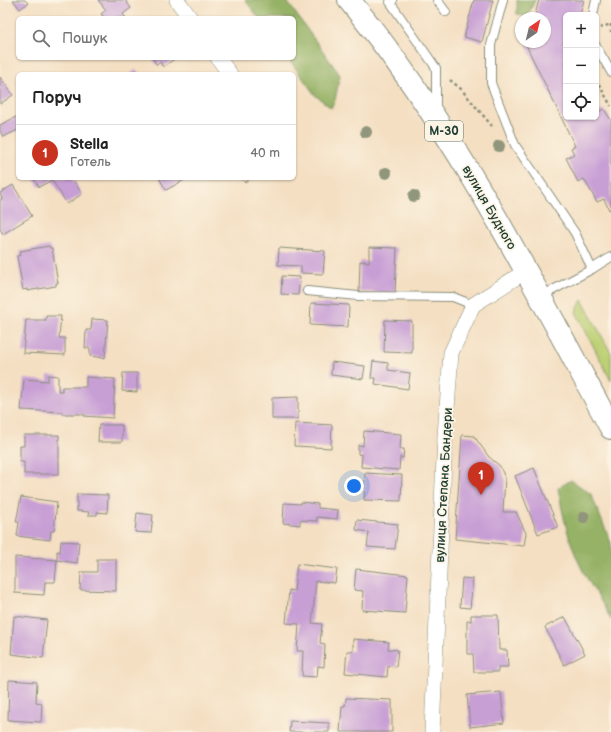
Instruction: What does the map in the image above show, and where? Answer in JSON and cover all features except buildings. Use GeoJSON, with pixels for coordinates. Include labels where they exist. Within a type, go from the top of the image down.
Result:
{"type":"FeatureCollection","features":[{"type":"Feature","properties":{"kind":"highway","name":"вулиця Будного"},"geometry":{"type":"LineString","coordinates":[[349,0],[436,117],[483,193],[611,428]]}},
{"type":"Feature","properties":{"kind":"street"},"geometry":{"type":"LineString","coordinates":[[177,0],[189,16]]}},
{"type":"Feature","properties":{"kind":"street"},"geometry":{"type":"LineString","coordinates":[[220,60],[228,72]]}},
{"type":"Feature","properties":{"kind":"street"},"geometry":{"type":"LineString","coordinates":[[473,305],[526,271]]}},
{"type":"Feature","properties":{"kind":"street","name":"вулиця Степана Бандери"},"geometry":{"type":"LineString","coordinates":[[432,732],[445,436],[451,353],[473,305]]}},
{"type":"Feature","properties":{"kind":"lane"},"geometry":{"type":"LineString","coordinates":[[437,0],[446,12]]}},
{"type":"Feature","properties":{"kind":"lane"},"geometry":{"type":"LineString","coordinates":[[503,0],[491,45],[491,83],[512,139],[575,233],[592,270]]}},
{"type":"Feature","properties":{"kind":"lane"},"geometry":{"type":"LineString","coordinates":[[594,12],[596,0]]}},
{"type":"Feature","properties":{"kind":"lane"},"geometry":{"type":"LineString","coordinates":[[391,1],[436,68],[436,117]]}},
{"type":"Feature","properties":{"kind":"lane"},"geometry":{"type":"LineString","coordinates":[[597,48],[611,72]]}},
{"type":"Feature","properties":{"kind":"lane"},"geometry":{"type":"LineString","coordinates":[[540,297],[592,270],[611,257]]}},
{"type":"Feature","properties":{"kind":"lane"},"geometry":{"type":"LineString","coordinates":[[307,291],[358,296],[453,297],[473,305]]}},
{"type":"Feature","properties":{"kind":"path"},"geometry":{"type":"LineString","coordinates":[[599,28],[611,24],[611,32]]}},
{"type":"Feature","properties":{"kind":"path"},"geometry":{"type":"LineString","coordinates":[[436,68],[461,88],[477,110],[498,133],[512,139]]}},
{"type":"Feature","properties":{"kind":"path"},"geometry":{"type":"LineString","coordinates":[[599,84],[611,106]]}},
{"type":"Feature","properties":{"kind":"green space"},"geometry":{"type":"Polygon","coordinates":[[[245,0],[286,0],[340,75],[335,100],[331,108],[315,95],[289,60],[296,60],[296,16],[257,16],[245,0]]]}},
{"type":"Feature","properties":{"kind":"green space"},"geometry":{"type":"Polygon","coordinates":[[[517,0],[535,0],[529,12],[517,12],[517,0]]]}},
{"type":"Feature","properties":{"kind":"green space"},"geometry":{"type":"Polygon","coordinates":[[[582,300],[611,353],[611,381],[576,312],[582,300]]]}},
{"type":"Feature","properties":{"kind":"green space"},"geometry":{"type":"Polygon","coordinates":[[[571,480],[591,494],[611,543],[611,620],[577,559],[567,530],[558,488],[571,480]]]}},
{"type":"Feature","properties":{"kind":"place","name":"Stella"},"geometry":{"type":"Point","coordinates":[481,495]}}]}
